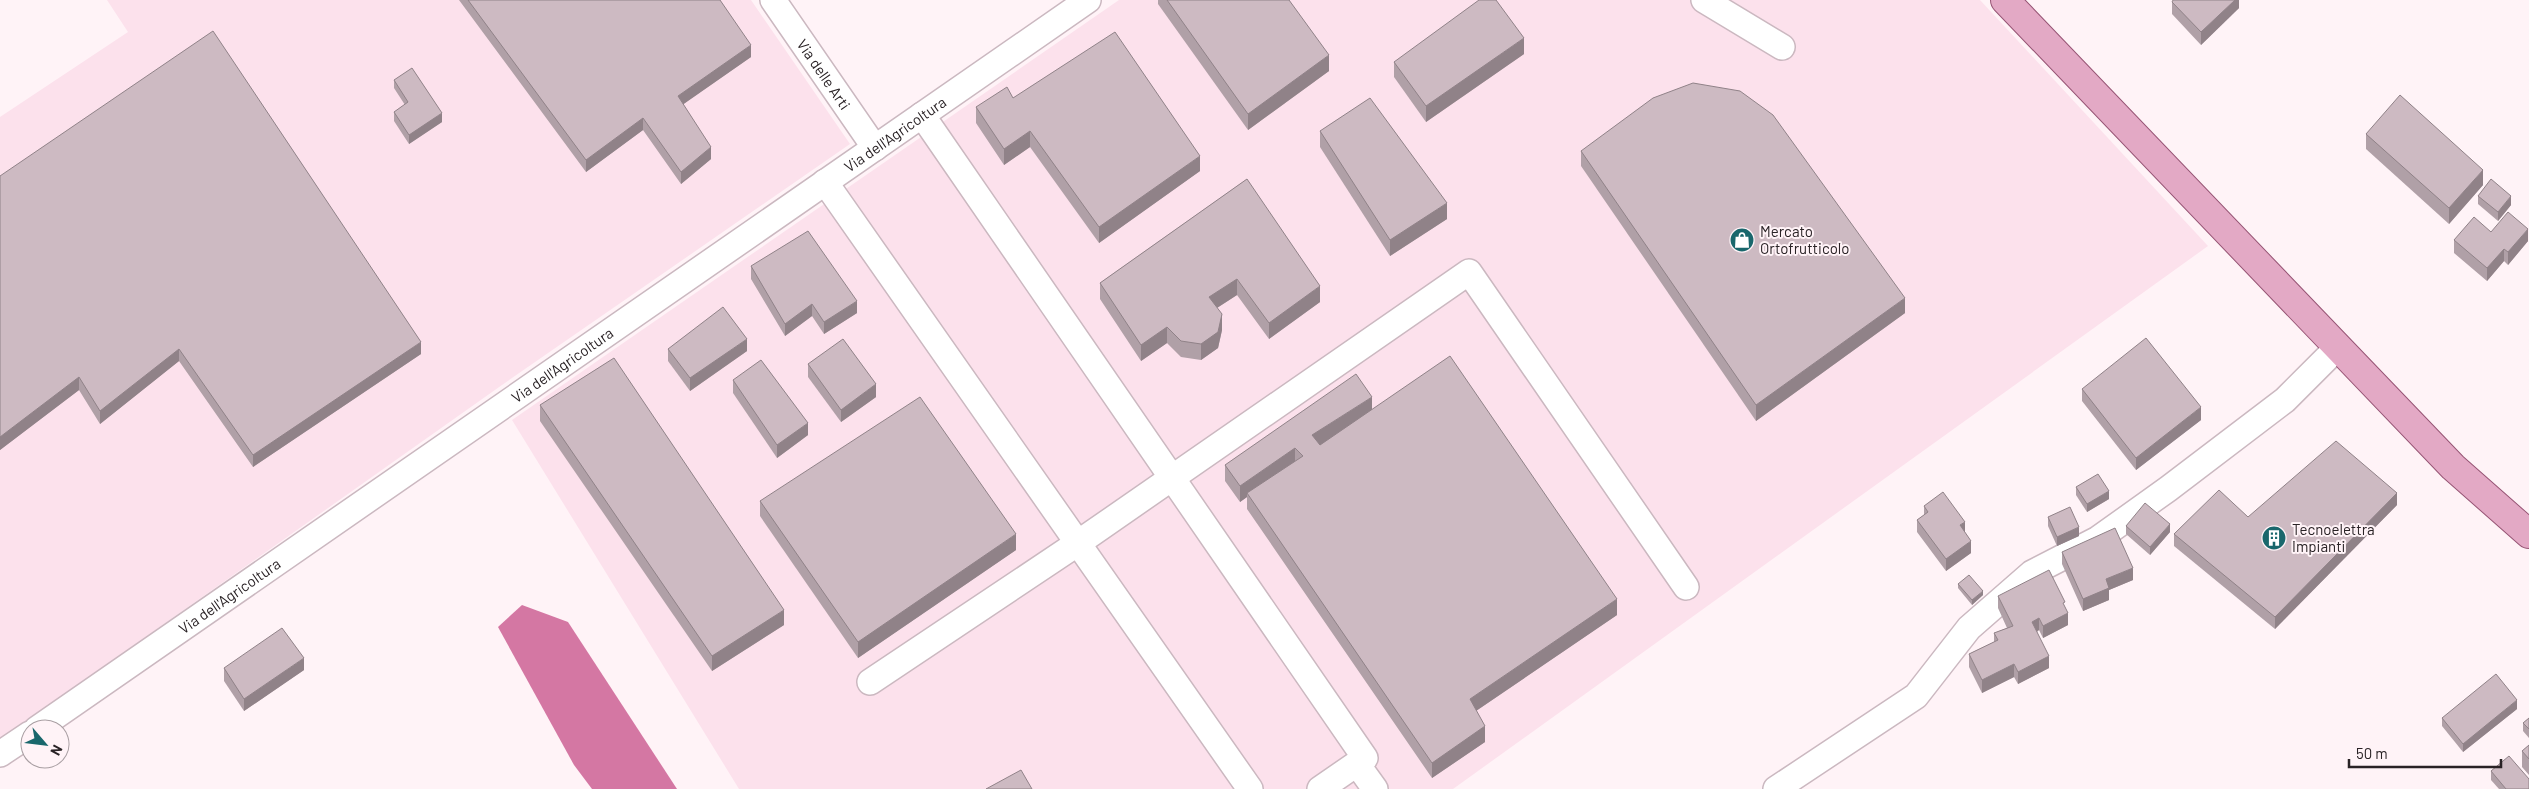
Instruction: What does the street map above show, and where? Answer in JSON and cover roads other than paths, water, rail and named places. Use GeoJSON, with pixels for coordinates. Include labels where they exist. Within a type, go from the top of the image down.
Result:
{"type":"FeatureCollection","features":[{"type":"Feature","properties":{"kind":"main road"},"geometry":{"type":"LineString","coordinates":[[2005,0],[2453,467],[2529,534]]}},
{"type":"Feature","properties":{"kind":"street","name":"Via delle Arti"},"geometry":{"type":"LineString","coordinates":[[773,0],[875,148]]}},
{"type":"Feature","properties":{"kind":"street","name":"Via dell'Agricoltura"},"geometry":{"type":"LineString","coordinates":[[51,719],[1088,0]]}},
{"type":"Feature","properties":{"kind":"street"},"geometry":{"type":"LineString","coordinates":[[1704,0],[1782,46]]}},
{"type":"Feature","properties":{"kind":"street"},"geometry":{"type":"LineString","coordinates":[[922,115],[1365,758],[1320,789]]}},
{"type":"Feature","properties":{"kind":"street"},"geometry":{"type":"LineString","coordinates":[[825,182],[1250,789]]}},
{"type":"Feature","properties":{"kind":"street"},"geometry":{"type":"LineString","coordinates":[[870,682],[1078,543],[1469,272],[1686,587]]}},
{"type":"Feature","properties":{"kind":"street"},"geometry":{"type":"LineString","coordinates":[[1776,789],[1916,696],[1970,628],[2032,573],[2098,540],[2168,489],[2285,400],[2338,347]]}},
{"type":"Feature","properties":{"kind":"street"},"geometry":{"type":"LineString","coordinates":[[0,754],[20,741]]}},
{"type":"Feature","properties":{"kind":"street"},"geometry":{"type":"LineString","coordinates":[[1357,764],[1375,789]]}},
{"type":"Feature","properties":{"kind":"place","name":"Mercato Ortofrutticolo"},"geometry":{"type":"Point","coordinates":[1742,240]}},
{"type":"Feature","properties":{"kind":"place","name":"Tecnoelettra Impianti"},"geometry":{"type":"Point","coordinates":[2274,538]}}]}
